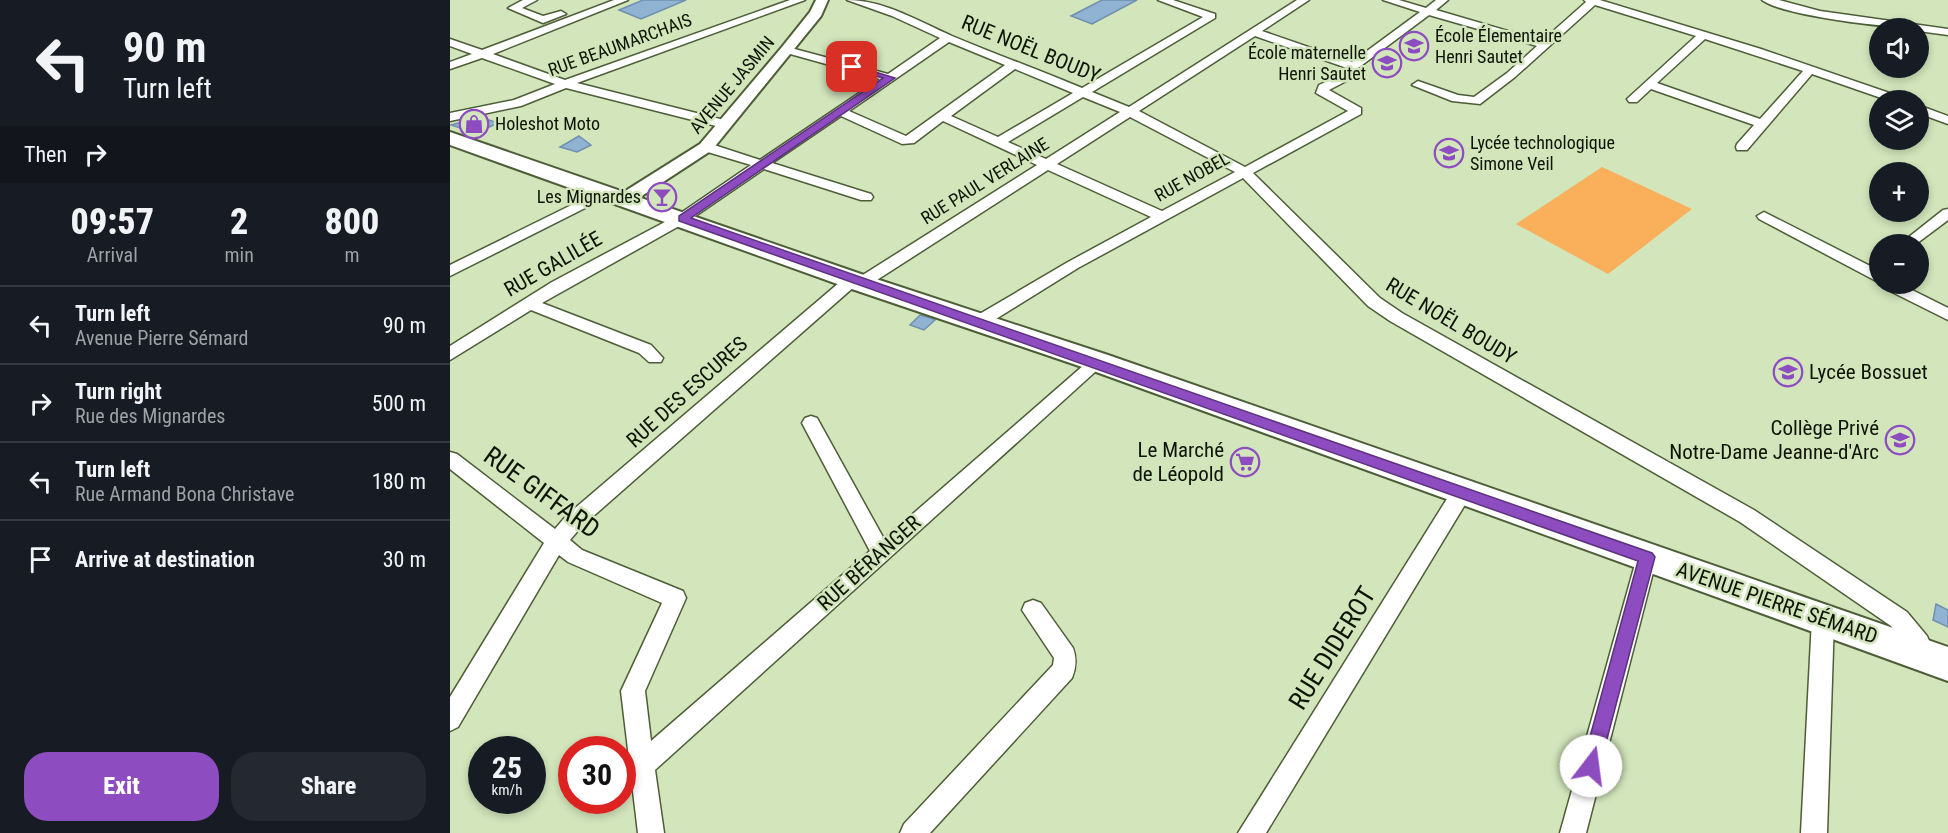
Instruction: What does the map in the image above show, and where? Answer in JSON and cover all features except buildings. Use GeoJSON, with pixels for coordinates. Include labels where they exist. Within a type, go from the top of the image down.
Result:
{"type":"FeatureCollection","features":[{"type":"Feature","properties":{"kind":"main road","name":"AVENUE PIERRE SÉMARD"},"geometry":{"type":"LineString","coordinates":[[450,138],[857,281],[1098,362],[1948,664]]}},
{"type":"Feature","properties":{"kind":"street"},"geometry":{"type":"LineString","coordinates":[[532,0],[513,8],[543,20],[589,5],[603,8]]}},
{"type":"Feature","properties":{"kind":"street"},"geometry":{"type":"LineString","coordinates":[[450,66],[623,0]]}},
{"type":"Feature","properties":{"kind":"street","name":"RUE BEAUMARCHAIS"},"geometry":{"type":"LineString","coordinates":[[450,117],[517,103],[800,0]]}},
{"type":"Feature","properties":{"kind":"street","name":"AVENUE JASMIN"},"geometry":{"type":"LineString","coordinates":[[616,196],[705,147],[787,50],[816,13],[822,0]]}},
{"type":"Feature","properties":{"kind":"street","name":"RUE NOËL BOUDY"},"geometry":{"type":"LineString","coordinates":[[852,0],[896,14],[1013,65],[1130,111],[1243,171],[1374,302],[1396,317],[1747,516],[1899,619],[1919,643],[1920,654]]}},
{"type":"Feature","properties":{"kind":"street"},"geometry":{"type":"LineString","coordinates":[[999,142],[1211,16],[1163,0]]}},
{"type":"Feature","properties":{"kind":"street"},"geometry":{"type":"LineString","coordinates":[[1191,10],[1208,0]]}},
{"type":"Feature","properties":{"kind":"street","name":"RUE PAUL VERLAINE"},"geometry":{"type":"LineString","coordinates":[[857,281],[1047,164],[1304,0]]}},
{"type":"Feature","properties":{"kind":"street"},"geometry":{"type":"LineString","coordinates":[[1388,0],[1545,45]]}},
{"type":"Feature","properties":{"kind":"street"},"geometry":{"type":"LineString","coordinates":[[1254,32],[1353,66],[1443,0]]}},
{"type":"Feature","properties":{"kind":"street"},"geometry":{"type":"LineString","coordinates":[[1418,85],[1456,98],[1476,101],[1493,90],[1545,45],[1592,0],[1869,90]]}},
{"type":"Feature","properties":{"kind":"street"},"geometry":{"type":"LineString","coordinates":[[1767,0],[1819,14],[1948,32]]}},
{"type":"Feature","properties":{"kind":"street"},"geometry":{"type":"LineString","coordinates":[[1633,99],[1703,35]]}},
{"type":"Feature","properties":{"kind":"street","name":"RUE GALILÉE"},"geometry":{"type":"LineString","coordinates":[[450,354],[528,303],[683,218],[948,38]]}},
{"type":"Feature","properties":{"kind":"street"},"geometry":{"type":"LineString","coordinates":[[450,42],[566,84],[724,124]]}},
{"type":"Feature","properties":{"kind":"street"},"geometry":{"type":"LineString","coordinates":[[787,50],[890,78]]}},
{"type":"Feature","properties":{"kind":"street"},"geometry":{"type":"LineString","coordinates":[[841,112],[902,140],[909,140],[1013,65]]}},
{"type":"Feature","properties":{"kind":"street","name":"RUE NOBEL"},"geometry":{"type":"LineString","coordinates":[[977,322],[1073,264],[1357,111],[1322,93],[1323,88],[1348,76],[1353,66]]}},
{"type":"Feature","properties":{"kind":"street"},"geometry":{"type":"LineString","coordinates":[[1742,147],[1810,70]]}},
{"type":"Feature","properties":{"kind":"street"},"geometry":{"type":"LineString","coordinates":[[1649,84],[1762,124]]}},
{"type":"Feature","properties":{"kind":"street"},"geometry":{"type":"LineString","coordinates":[[1929,112],[1948,120]]}},
{"type":"Feature","properties":{"kind":"street"},"geometry":{"type":"LineString","coordinates":[[943,117],[1161,216]]}},
{"type":"Feature","properties":{"kind":"street"},"geometry":{"type":"LineString","coordinates":[[705,147],[866,197]]}},
{"type":"Feature","properties":{"kind":"street"},"geometry":{"type":"LineString","coordinates":[[450,271],[616,196]]}},
{"type":"Feature","properties":{"kind":"street"},"geometry":{"type":"LineString","coordinates":[[1920,234],[1948,213]]}},
{"type":"Feature","properties":{"kind":"street"},"geometry":{"type":"LineString","coordinates":[[1764,216],[1869,269]]}},
{"type":"Feature","properties":{"kind":"street","name":"RUE DES ESCURES"},"geometry":{"type":"LineString","coordinates":[[450,719],[556,541],[574,521],[769,349],[857,281]]}},
{"type":"Feature","properties":{"kind":"street"},"geometry":{"type":"LineString","coordinates":[[1908,294],[1948,315]]}},
{"type":"Feature","properties":{"kind":"street"},"geometry":{"type":"LineString","coordinates":[[528,303],[645,349],[655,358]]}},
{"type":"Feature","properties":{"kind":"street","name":"RUE BÉRANGER"},"geometry":{"type":"LineString","coordinates":[[642,766],[1098,362]]}},
{"type":"Feature","properties":{"kind":"street"},"geometry":{"type":"LineString","coordinates":[[811,423],[881,553]]}},
{"type":"Feature","properties":{"kind":"street","name":"RUE GIFFARD"},"geometry":{"type":"LineString","coordinates":[[450,459],[575,556],[675,598],[633,692],[651,833]]}},
{"type":"Feature","properties":{"kind":"street","name":"RUE DIDEROT"},"geometry":{"type":"LineString","coordinates":[[1251,833],[1462,492]]}},
{"type":"Feature","properties":{"kind":"street"},"geometry":{"type":"LineString","coordinates":[[1573,833],[1647,557]]}},
{"type":"Feature","properties":{"kind":"street"},"geometry":{"type":"LineString","coordinates":[[913,833],[1065,670],[1065,656],[1034,610]]}},
{"type":"Feature","properties":{"kind":"street"},"geometry":{"type":"LineString","coordinates":[[1814,833],[1823,619]]}},
{"type":"Feature","properties":{"kind":"shaded area"},"geometry":{"type":"Polygon","coordinates":[[[1602,167],[1692,209],[1608,274],[1516,224],[1602,167]]]}},
{"type":"Feature","properties":{"kind":"place","name":"École Élementaire Henri Sautet"},"geometry":{"type":"Point","coordinates":[1414,46]}},
{"type":"Feature","properties":{"kind":"place","name":"École maternelle Henri Sautet"},"geometry":{"type":"Point","coordinates":[1387,63]}},
{"type":"Feature","properties":{"kind":"place","name":"Holeshot Moto"},"geometry":{"type":"Point","coordinates":[474,124]}},
{"type":"Feature","properties":{"kind":"place","name":"Lycée technologique Simone Veil"},"geometry":{"type":"Point","coordinates":[1449,153]}},
{"type":"Feature","properties":{"kind":"place","name":"Les Mignardes"},"geometry":{"type":"Point","coordinates":[662,197]}},
{"type":"Feature","properties":{"kind":"place","name":"Lycée Bossuet"},"geometry":{"type":"Point","coordinates":[1788,372]}},
{"type":"Feature","properties":{"kind":"place","name":"Collège Privé Notre-Dame Jeanne-d'Arc"},"geometry":{"type":"Point","coordinates":[1900,440]}},
{"type":"Feature","properties":{"kind":"place","name":"Le Marché de Léopold"},"geometry":{"type":"Point","coordinates":[1245,462]}},
{"type":"Feature","properties":{"kind":"route"},"geometry":{"type":"LineString","coordinates":[[852,67],[890,78],[683,218],[861,283],[1098,362],[1647,557],[1591,766]]}}]}
